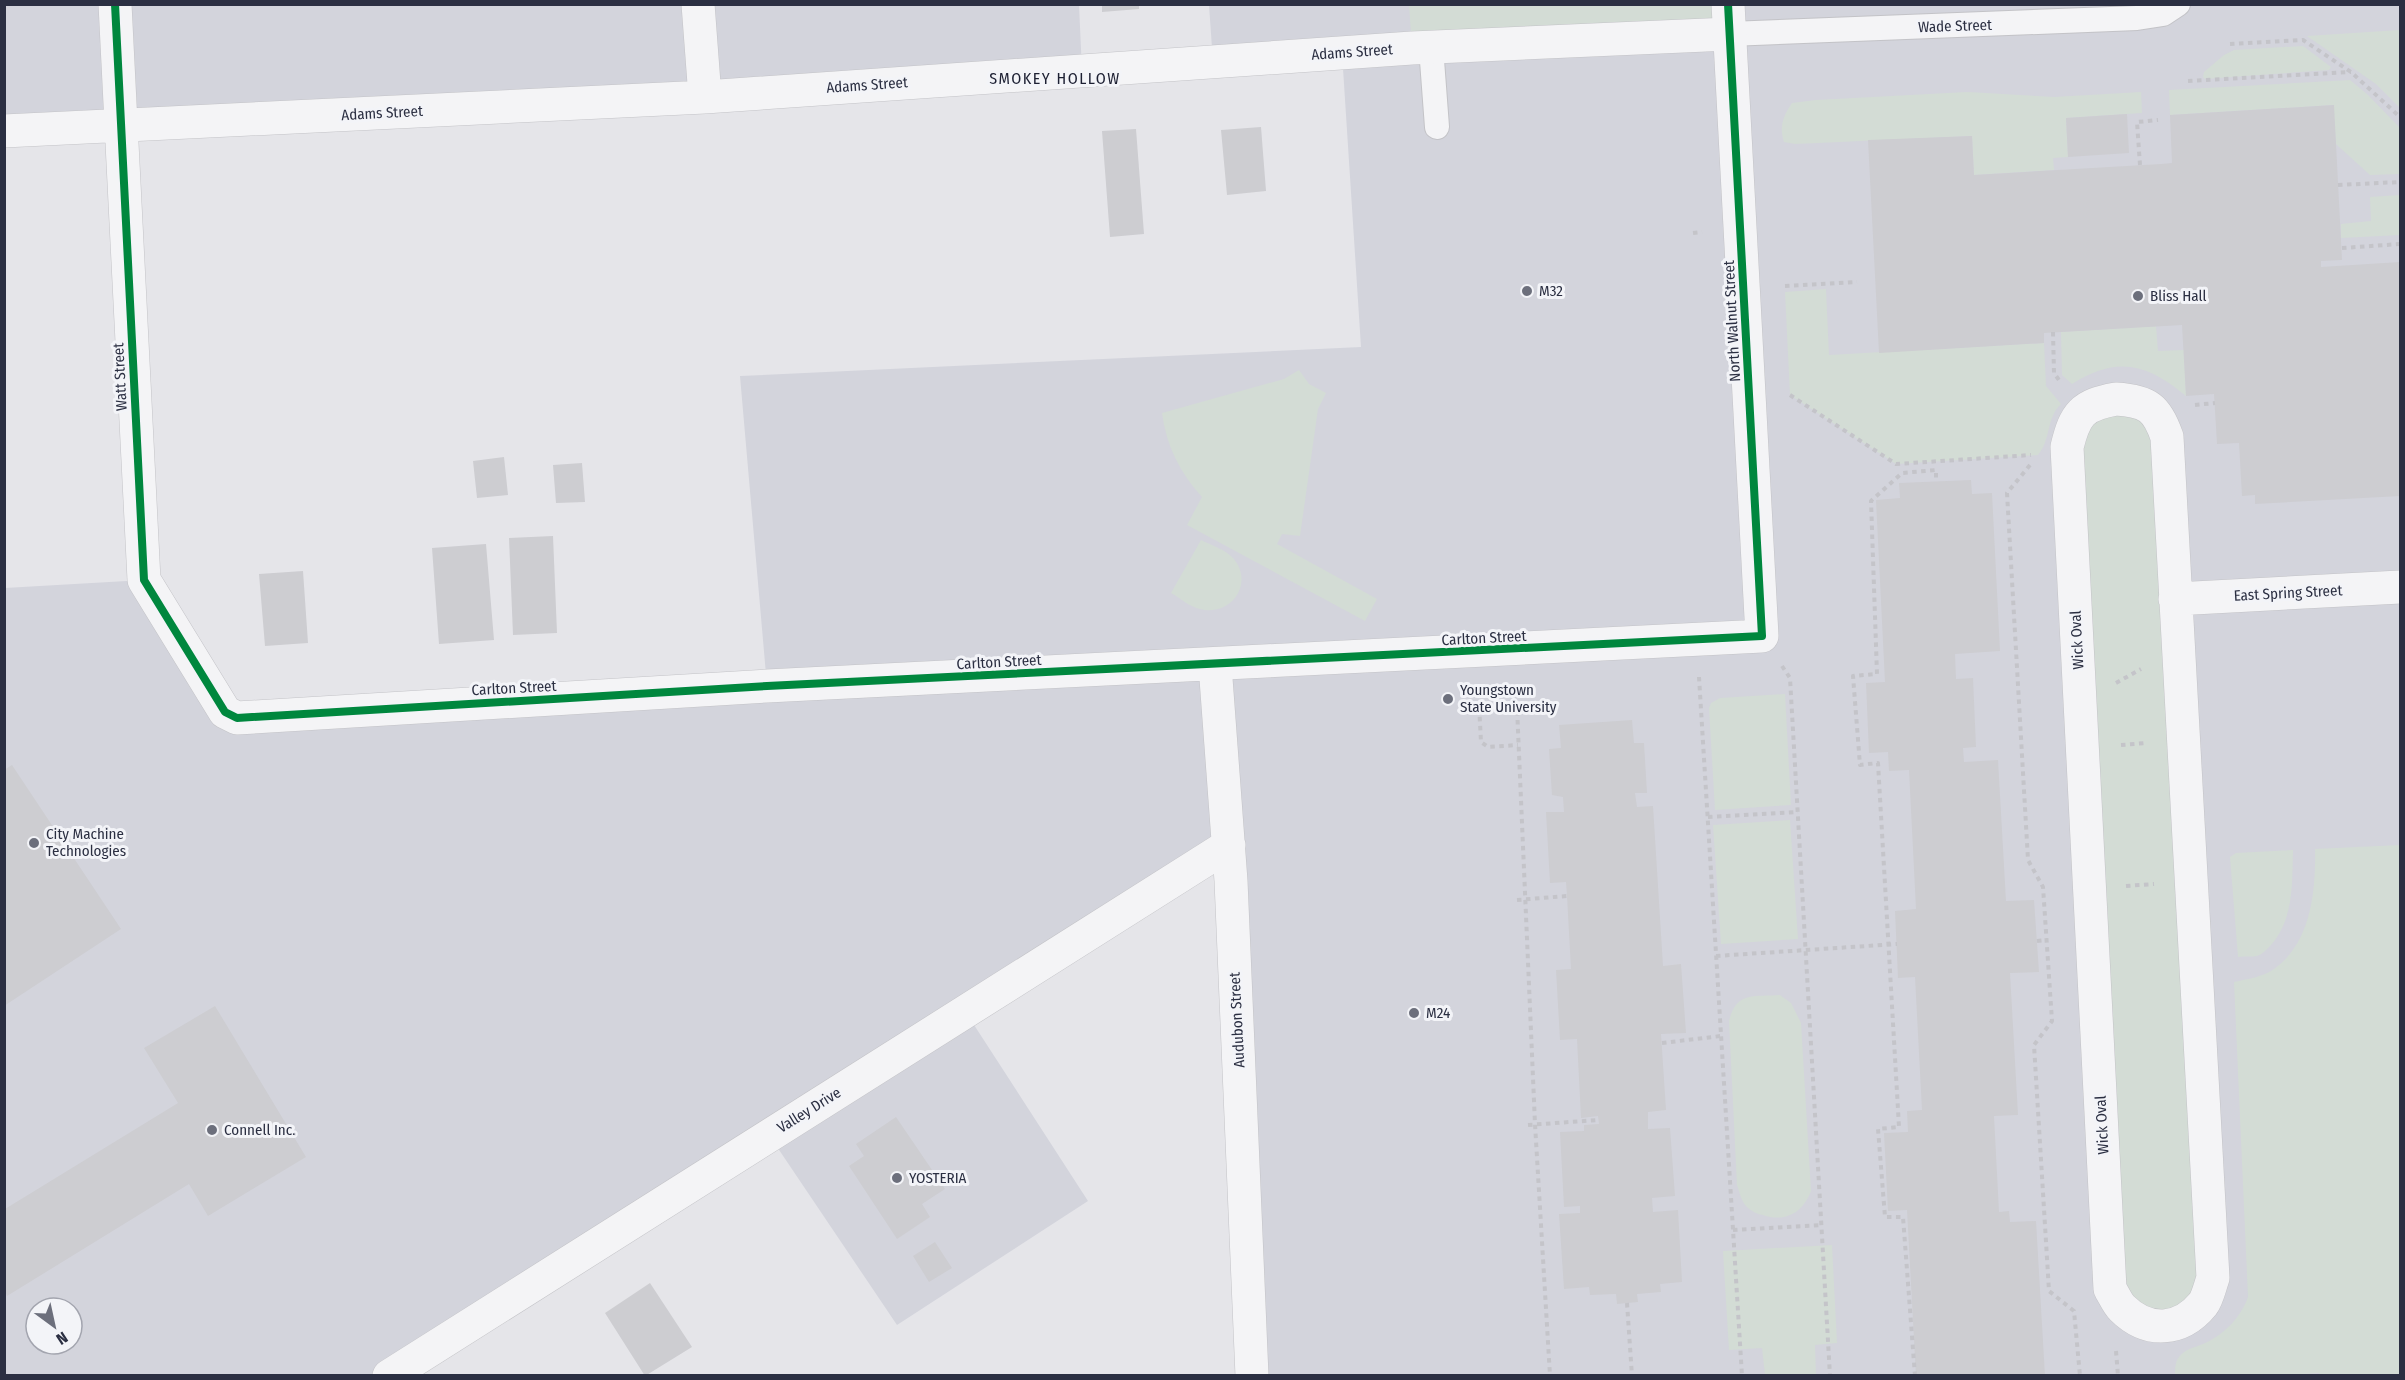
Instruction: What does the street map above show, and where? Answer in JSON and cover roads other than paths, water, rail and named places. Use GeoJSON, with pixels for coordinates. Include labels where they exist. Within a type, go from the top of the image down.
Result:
{"type":"FeatureCollection","features":[{"type":"Feature","properties":{"kind":"street","name":"Watt Street"},"geometry":{"type":"LineString","coordinates":[[115,4],[144,580],[225,712],[237,718]]}},
{"type":"Feature","properties":{"kind":"street"},"geometry":{"type":"LineString","coordinates":[[698,4],[705,97]]}},
{"type":"Feature","properties":{"kind":"street","name":"Adams Street"},"geometry":{"type":"LineString","coordinates":[[4,131],[705,97],[1431,47],[1729,19]]}},
{"type":"Feature","properties":{"kind":"street","name":"North Walnut Street"},"geometry":{"type":"LineString","coordinates":[[1729,19],[1762,636]]}},
{"type":"Feature","properties":{"kind":"street","name":"Wick Oval"},"geometry":{"type":"LineString","coordinates":[[2129,400],[2146,404],[2160,416],[2168,437],[2175,599],[2213,1278],[2204,1302],[2186,1320],[2168,1327],[2143,1323],[2122,1308],[2110,1289],[2067,447],[2074,422],[2082,411],[2103,401],[2129,400]]}},
{"type":"Feature","properties":{"kind":"street","name":"East Spring Street"},"geometry":{"type":"LineString","coordinates":[[2175,599],[2400,587]]}},
{"type":"Feature","properties":{"kind":"street","name":"Carlton Street"},"geometry":{"type":"LineString","coordinates":[[237,718],[767,686],[1762,636]]}},
{"type":"Feature","properties":{"kind":"street","name":"Audubon Street"},"geometry":{"type":"LineString","coordinates":[[1215,665],[1229,845],[1252,1376]]}},
{"type":"Feature","properties":{"kind":"street","name":"Valley Drive"},"geometry":{"type":"LineString","coordinates":[[389,1376],[1229,845]]}},
{"type":"Feature","properties":{"kind":"lane","name":"Wade Street"},"geometry":{"type":"LineString","coordinates":[[1729,19],[2137,18],[2163,14],[2178,4]]}},
{"type":"Feature","properties":{"kind":"lane"},"geometry":{"type":"LineString","coordinates":[[1431,47],[1437,127]]}},
{"type":"Feature","properties":{"kind":"place","name":"M32"},"geometry":{"type":"Point","coordinates":[1527,291]}},
{"type":"Feature","properties":{"kind":"place","name":"Bliss Hall"},"geometry":{"type":"Point","coordinates":[2138,296]}},
{"type":"Feature","properties":{"kind":"place","name":"Youngstown State University"},"geometry":{"type":"Point","coordinates":[1448,699]}},
{"type":"Feature","properties":{"kind":"place","name":"City Machine Technologies"},"geometry":{"type":"Point","coordinates":[34,843]}},
{"type":"Feature","properties":{"kind":"place","name":"M24"},"geometry":{"type":"Point","coordinates":[1414,1013]}},
{"type":"Feature","properties":{"kind":"place","name":"Connell Inc."},"geometry":{"type":"Point","coordinates":[212,1130]}},
{"type":"Feature","properties":{"kind":"place","name":"YOSTERIA"},"geometry":{"type":"Point","coordinates":[897,1178]}},
{"type":"Feature","properties":{"kind":"district","name":"SMOKEY HOLLOW"},"geometry":{"type":"Point","coordinates":[1055,78]}}]}
